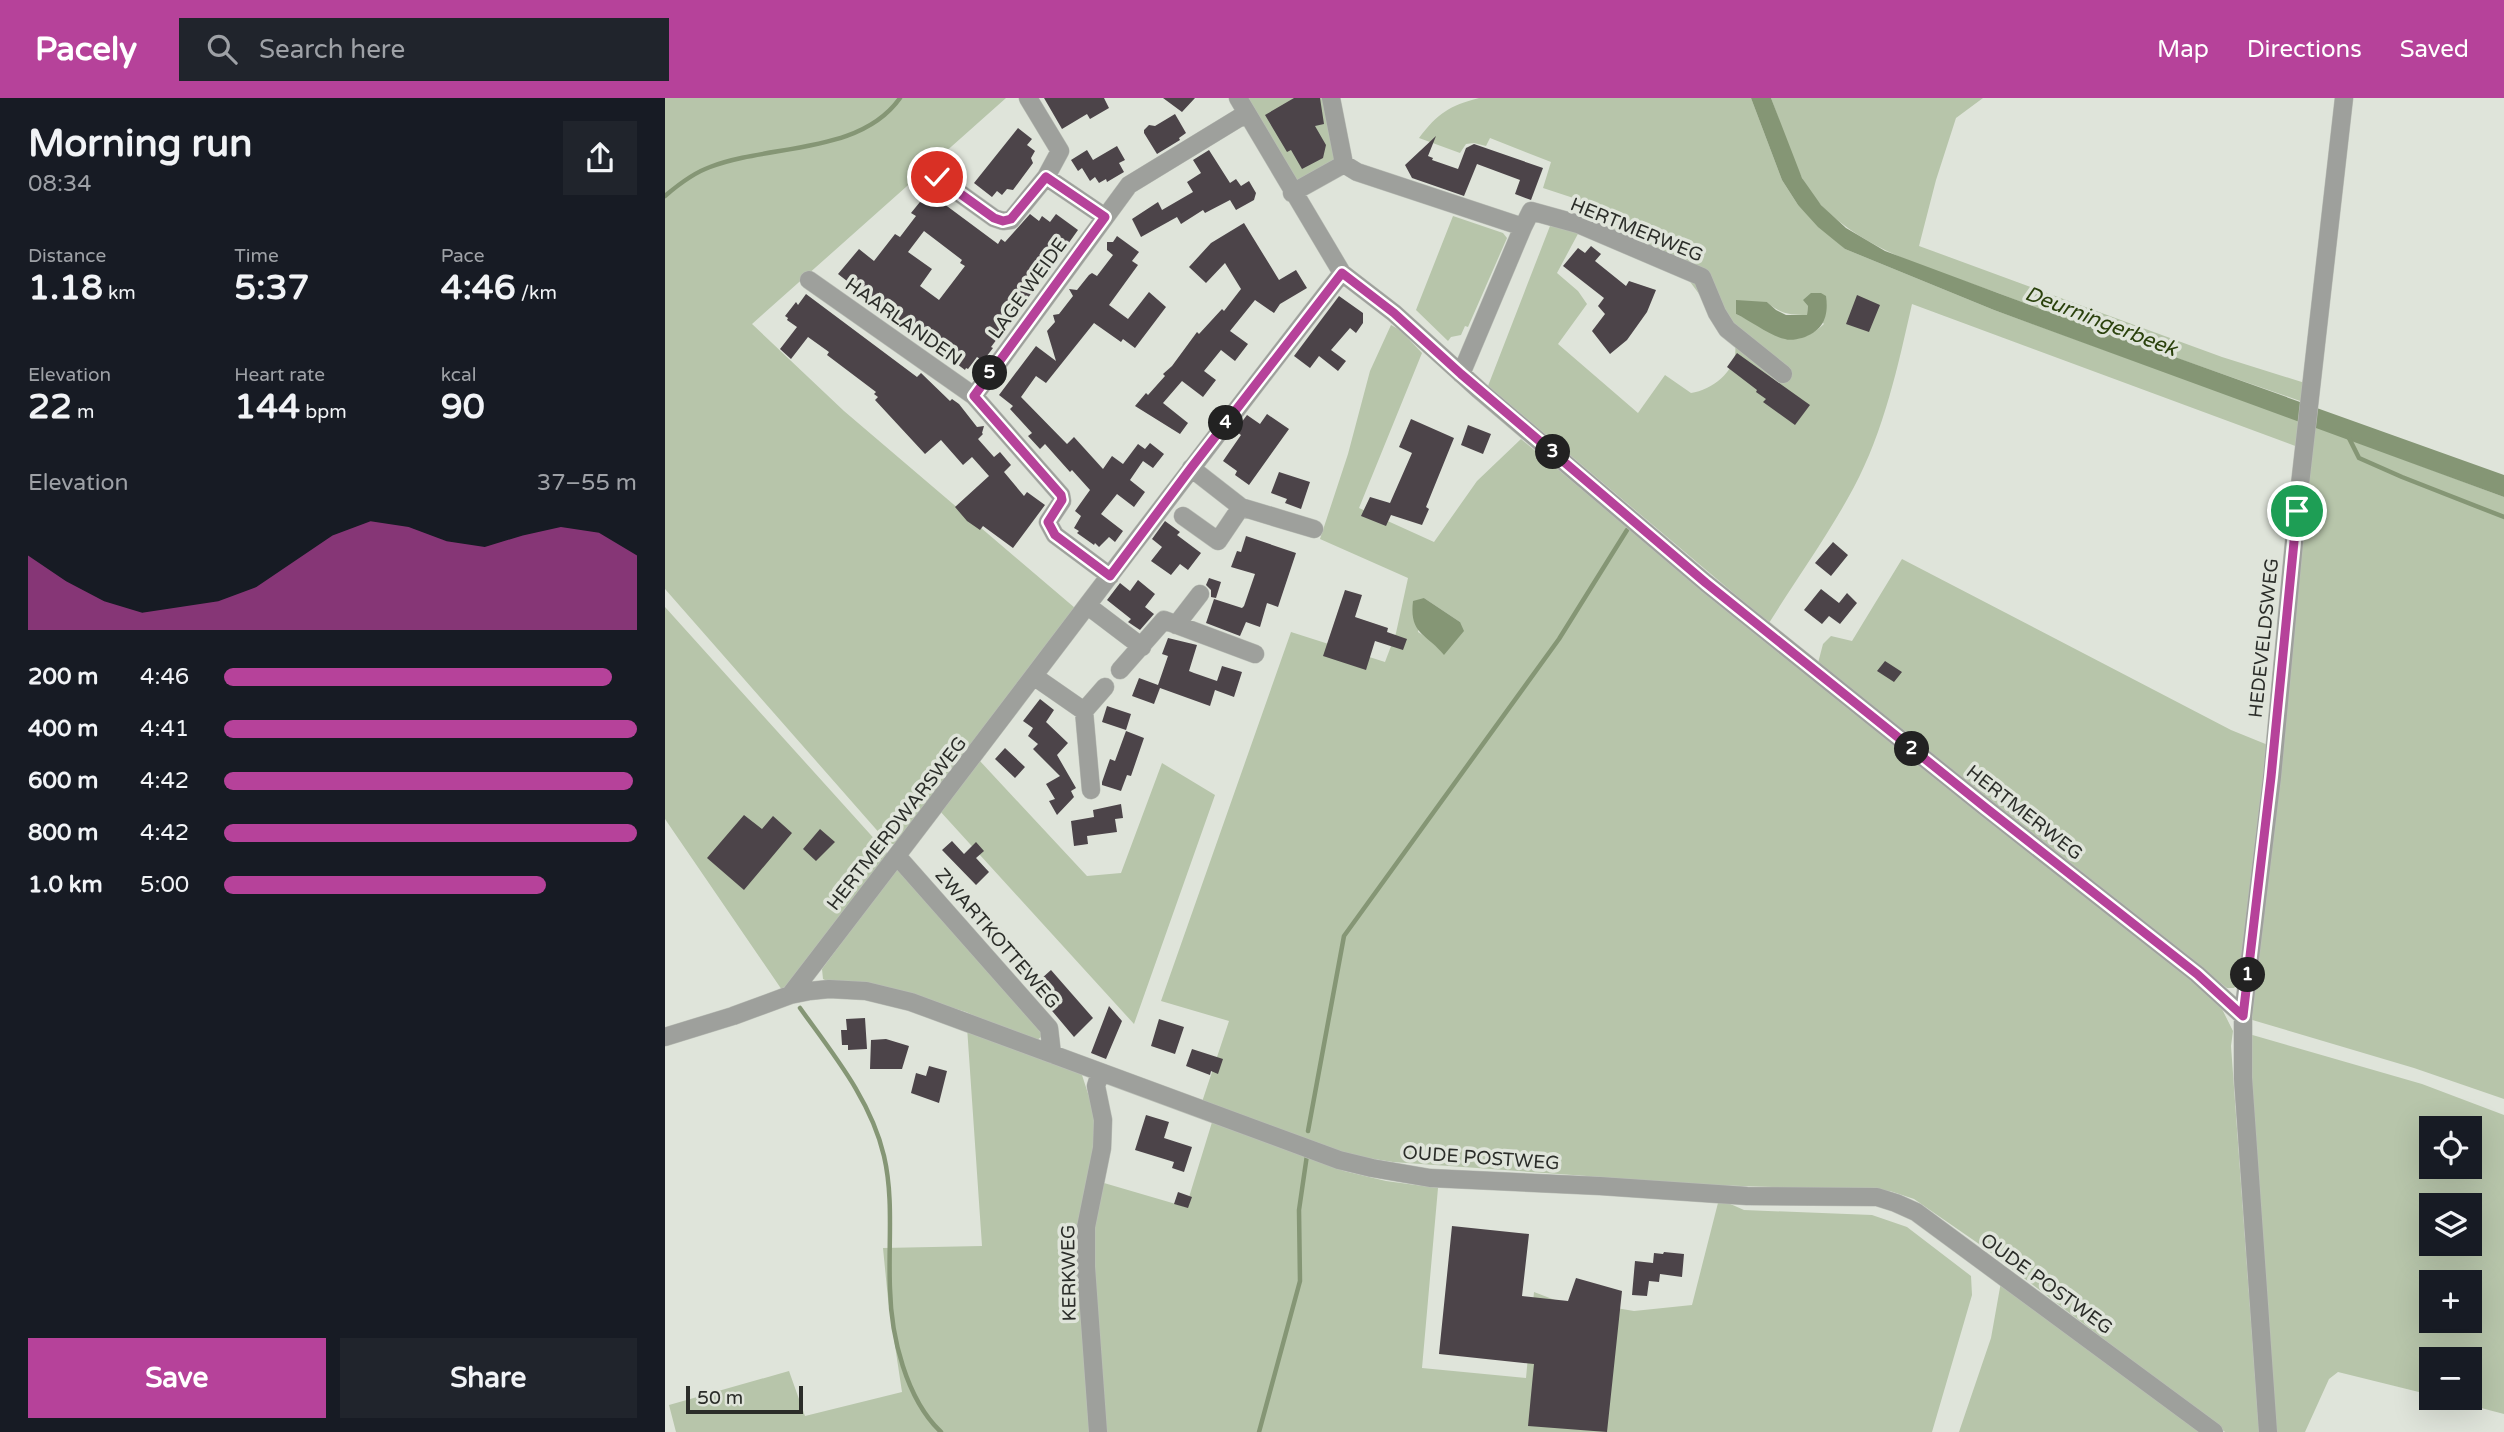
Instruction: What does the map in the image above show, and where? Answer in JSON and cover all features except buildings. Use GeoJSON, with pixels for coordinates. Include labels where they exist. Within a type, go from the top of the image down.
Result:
{"type":"FeatureCollection","features":[{"type":"Feature","properties":{"kind":"street"},"geometry":{"type":"LineString","coordinates":[[937,177],[994,218],[1003,221],[1011,219],[1046,177],[1060,151],[1028,98]]}},
{"type":"Feature","properties":{"kind":"street"},"geometry":{"type":"LineString","coordinates":[[1331,98],[1344,164],[1357,172],[1523,227],[1461,374]]}},
{"type":"Feature","properties":{"kind":"street","name":"HEDEVELDSWEG"},"geometry":{"type":"LineString","coordinates":[[2243,1016],[2344,98]]}},
{"type":"Feature","properties":{"kind":"street","name":"HERTMERWEG"},"geometry":{"type":"LineString","coordinates":[[1242,105],[1342,273],[1394,313],[1461,374],[1706,583],[1975,800],[2197,974],[2243,1016]]}},
{"type":"Feature","properties":{"kind":"street","name":"LAGE WEIDE"},"geometry":{"type":"LineString","coordinates":[[974,396],[1129,185],[1242,105]]}},
{"type":"Feature","properties":{"kind":"street"},"geometry":{"type":"LineString","coordinates":[[1292,193],[1344,164]]}},
{"type":"Feature","properties":{"kind":"street"},"geometry":{"type":"LineString","coordinates":[[1046,177],[1105,217]]}},
{"type":"Feature","properties":{"kind":"street","name":"HERTMERWEG"},"geometry":{"type":"LineString","coordinates":[[1523,227],[1531,211],[1578,224],[1702,277],[1727,329],[1783,374]]}},
{"type":"Feature","properties":{"kind":"street","name":"HERTMERDWARSWEG"},"geometry":{"type":"LineString","coordinates":[[790,995],[1342,273]]}},
{"type":"Feature","properties":{"kind":"street","name":"HAARLANDEN"},"geometry":{"type":"LineString","coordinates":[[809,280],[974,396]]}},
{"type":"Feature","properties":{"kind":"street"},"geometry":{"type":"LineString","coordinates":[[974,396],[1061,495],[1062,500],[1048,522],[1055,535],[1110,576]]}},
{"type":"Feature","properties":{"kind":"street"},"geometry":{"type":"LineString","coordinates":[[1191,468],[1241,507],[1314,529]]}},
{"type":"Feature","properties":{"kind":"street"},"geometry":{"type":"LineString","coordinates":[[1183,516],[1218,541],[1241,507]]}},
{"type":"Feature","properties":{"kind":"street"},"geometry":{"type":"LineString","coordinates":[[1176,625],[1200,594]]}},
{"type":"Feature","properties":{"kind":"street"},"geometry":{"type":"LineString","coordinates":[[1088,606],[1142,647]]}},
{"type":"Feature","properties":{"kind":"street"},"geometry":{"type":"LineString","coordinates":[[1120,670],[1164,620],[1255,654]]}},
{"type":"Feature","properties":{"kind":"street"},"geometry":{"type":"LineString","coordinates":[[1035,677],[1084,711]]}},
{"type":"Feature","properties":{"kind":"street"},"geometry":{"type":"LineString","coordinates":[[1091,790],[1084,711],[1105,687]]}},
{"type":"Feature","properties":{"kind":"street","name":"ZWARTKOTTEWEG"},"geometry":{"type":"LineString","coordinates":[[897,856],[1049,1028],[1052,1054]]}},
{"type":"Feature","properties":{"kind":"street","name":"OUDE POSTWEG"},"geometry":{"type":"LineString","coordinates":[[665,1037],[790,995],[828,989],[866,991],[911,1002],[1339,1160],[1372,1168],[1430,1178],[1747,1196],[1877,1197],[1916,1212],[2214,1432]]}},
{"type":"Feature","properties":{"kind":"street"},"geometry":{"type":"LineString","coordinates":[[2243,1016],[2243,1078],[2268,1432]]}},
{"type":"Feature","properties":{"kind":"street","name":"KERKWEG"},"geometry":{"type":"LineString","coordinates":[[1098,1432],[1086,1267],[1086,1227],[1102,1148],[1103,1120],[1097,1086],[1100,1073]]}},
{"type":"Feature","properties":{"kind":"shaded area"},"geometry":{"type":"Polygon","coordinates":[[[665,98],[1006,98],[752,324],[844,411],[1075,608],[899,844],[889,844],[665,589],[665,98]]]}},
{"type":"Feature","properties":{"kind":"shaded area"},"geometry":{"type":"Polygon","coordinates":[[[1242,98],[1337,98],[1336,160],[1293,185],[1242,98]]]}},
{"type":"Feature","properties":{"kind":"shaded area"},"geometry":{"type":"Polygon","coordinates":[[[1479,98],[1751,98],[1782,180],[1798,205],[1845,249],[1994,310],[2301,421],[2298,447],[1912,304],[1889,398],[1865,466],[1834,522],[1769,623],[1488,386],[1550,226],[1580,230],[1557,273],[1578,291],[1587,304],[1558,344],[1638,413],[1665,375],[1691,393],[1700,391],[1725,375],[1734,359],[1735,350],[1734,341],[1685,275],[1600,227],[1607,209],[1543,188],[1551,162],[1490,138],[1486,146],[1466,144],[1460,153],[1419,138],[1432,122],[1445,112],[1479,98]],[[1803,300],[1808,306],[1807,315],[1785,313],[1767,302],[1736,314],[1770,332],[1790,338],[1801,338],[1824,324],[1803,300]]]}},
{"type":"Feature","properties":{"kind":"shaded area"},"geometry":{"type":"Polygon","coordinates":[[[1751,98],[1771,98],[1802,178],[1821,205],[1846,228],[1885,251],[2504,475],[2504,497],[1994,310],[1845,249],[1818,227],[1798,205],[1782,180],[1751,98]]]}},
{"type":"Feature","properties":{"kind":"shaded area"},"geometry":{"type":"Polygon","coordinates":[[[1771,98],[1983,98],[1956,118],[1919,246],[2222,357],[2305,383],[2303,402],[1929,269],[1862,237],[1813,196],[1792,156],[1771,98]]]}},
{"type":"Feature","properties":{"kind":"shaded area"},"geometry":{"type":"Polygon","coordinates":[[[1453,216],[1503,233],[1507,238],[1468,327],[1465,326],[1461,335],[1451,337],[1448,341],[1416,310],[1453,216]]]}},
{"type":"Feature","properties":{"kind":"shaded area"},"geometry":{"type":"Polygon","coordinates":[[[1811,293],[1826,296],[1825,317],[1820,327],[1802,338],[1789,340],[1779,337],[1736,314],[1736,300],[1767,302],[1786,315],[1807,315],[1808,306],[1803,300],[1811,293]]]}},
{"type":"Feature","properties":{"kind":"shaded area"},"geometry":{"type":"Polygon","coordinates":[[[1391,325],[1400,330],[1422,353],[1359,508],[1434,542],[1477,481],[1521,439],[1847,708],[2144,938],[2221,1007],[2233,1031],[2231,1046],[2259,1432],[2225,1432],[1982,1246],[1914,1199],[1890,1191],[1712,1185],[1393,1162],[1349,1155],[1202,1102],[1229,1021],[1161,1001],[1291,632],[1385,662],[1396,633],[1408,578],[1320,539],[1348,454],[1370,371],[1391,325]],[[1424,598],[1418,632],[1444,654],[1460,622],[1424,598]]]}},
{"type":"Feature","properties":{"kind":"shaded area"},"geometry":{"type":"Polygon","coordinates":[[[2314,426],[2504,497],[2504,1099],[2414,1068],[2249,1019],[2314,426]]]}},
{"type":"Feature","properties":{"kind":"shaded area"},"geometry":{"type":"Polygon","coordinates":[[[1902,559],[2231,730],[2268,745],[2242,980],[2234,988],[2227,988],[1818,663],[1823,644],[1831,636],[1852,641],[1902,559]]]}},
{"type":"Feature","properties":{"kind":"shaded area"},"geometry":{"type":"Polygon","coordinates":[[[1424,598],[1460,622],[1464,631],[1444,655],[1416,627],[1412,612],[1413,601],[1424,598]]]}},
{"type":"Feature","properties":{"kind":"shaded area"},"geometry":{"type":"Polygon","coordinates":[[[665,607],[888,854],[782,990],[665,819],[665,607]]]}},
{"type":"Feature","properties":{"kind":"shaded area"},"geometry":{"type":"Polygon","coordinates":[[[979,760],[1087,876],[1121,873],[1162,763],[1215,795],[1134,1024],[939,810],[979,760]]]}},
{"type":"Feature","properties":{"kind":"shaded area"},"geometry":{"type":"Polygon","coordinates":[[[897,867],[990,967],[1041,1033],[1041,1037],[1036,1041],[966,1012],[914,996],[831,983],[823,979],[822,969],[897,867]]]}},
{"type":"Feature","properties":{"kind":"shaded area"},"geometry":{"type":"Polygon","coordinates":[[[967,1027],[1081,1072],[1096,1118],[1099,1145],[1075,1236],[1089,1432],[676,1432],[669,1405],[789,1371],[805,1416],[902,1392],[883,1248],[982,1246],[967,1027]]]}},
{"type":"Feature","properties":{"kind":"shaded area"},"geometry":{"type":"Polygon","coordinates":[[[2249,1034],[2422,1084],[2504,1115],[2504,1414],[2482,1408],[2482,1347],[2419,1347],[2419,1392],[2338,1372],[2329,1379],[2305,1432],[2276,1432],[2252,1141],[2249,1034]]]}},
{"type":"Feature","properties":{"kind":"shaded area"},"geometry":{"type":"Polygon","coordinates":[[[1213,1119],[1344,1171],[1386,1181],[1438,1188],[1422,1368],[1526,1378],[1534,1292],[1568,1305],[1574,1301],[1634,1311],[1692,1305],[1719,1199],[1744,1210],[1872,1215],[1907,1227],[1971,1276],[1972,1295],[1932,1432],[1103,1432],[1089,1229],[1104,1183],[1186,1207],[1213,1119]]]}},
{"type":"Feature","properties":{"kind":"shaded area"},"geometry":{"type":"Polygon","coordinates":[[[2001,1282],[2203,1432],[1959,1432],[1991,1338],[2001,1282]]]}},
{"type":"Feature","properties":{"kind":"waterway"},"geometry":{"type":"LineString","coordinates":[[665,196],[686,179],[710,167],[838,139],[862,130],[883,116],[900,98]]}},
{"type":"Feature","properties":{"kind":"waterway"},"geometry":{"type":"LineString","coordinates":[[2348,436],[2359,458],[2504,517]]}},
{"type":"Feature","properties":{"kind":"waterway"},"geometry":{"type":"LineString","coordinates":[[1308,1131],[1344,936],[1559,639],[1627,530]]}},
{"type":"Feature","properties":{"kind":"waterway"},"geometry":{"type":"LineString","coordinates":[[800,1008],[838,1060],[878,1135],[889,1189],[890,1289],[897,1346],[918,1402],[941,1432]]}},
{"type":"Feature","properties":{"kind":"waterway"},"geometry":{"type":"LineString","coordinates":[[1259,1432],[1300,1281],[1299,1210],[1307,1155]]}},
{"type":"Feature","properties":{"kind":"route"},"geometry":{"type":"LineString","coordinates":[[937,177],[994,218],[1003,221],[1011,219],[1046,177],[1105,217],[974,396],[1061,495],[1062,500],[1048,522],[1055,535],[1110,576],[1342,273],[1394,313],[1461,374],[1706,583],[2197,974],[2243,1016],[2271,777],[2297,511]]}},
{"type":"Feature","properties":{"kind":"water label","name":"Deurningerbeek"},"geometry":{"type":"Point","coordinates":[2101,321]}}]}
